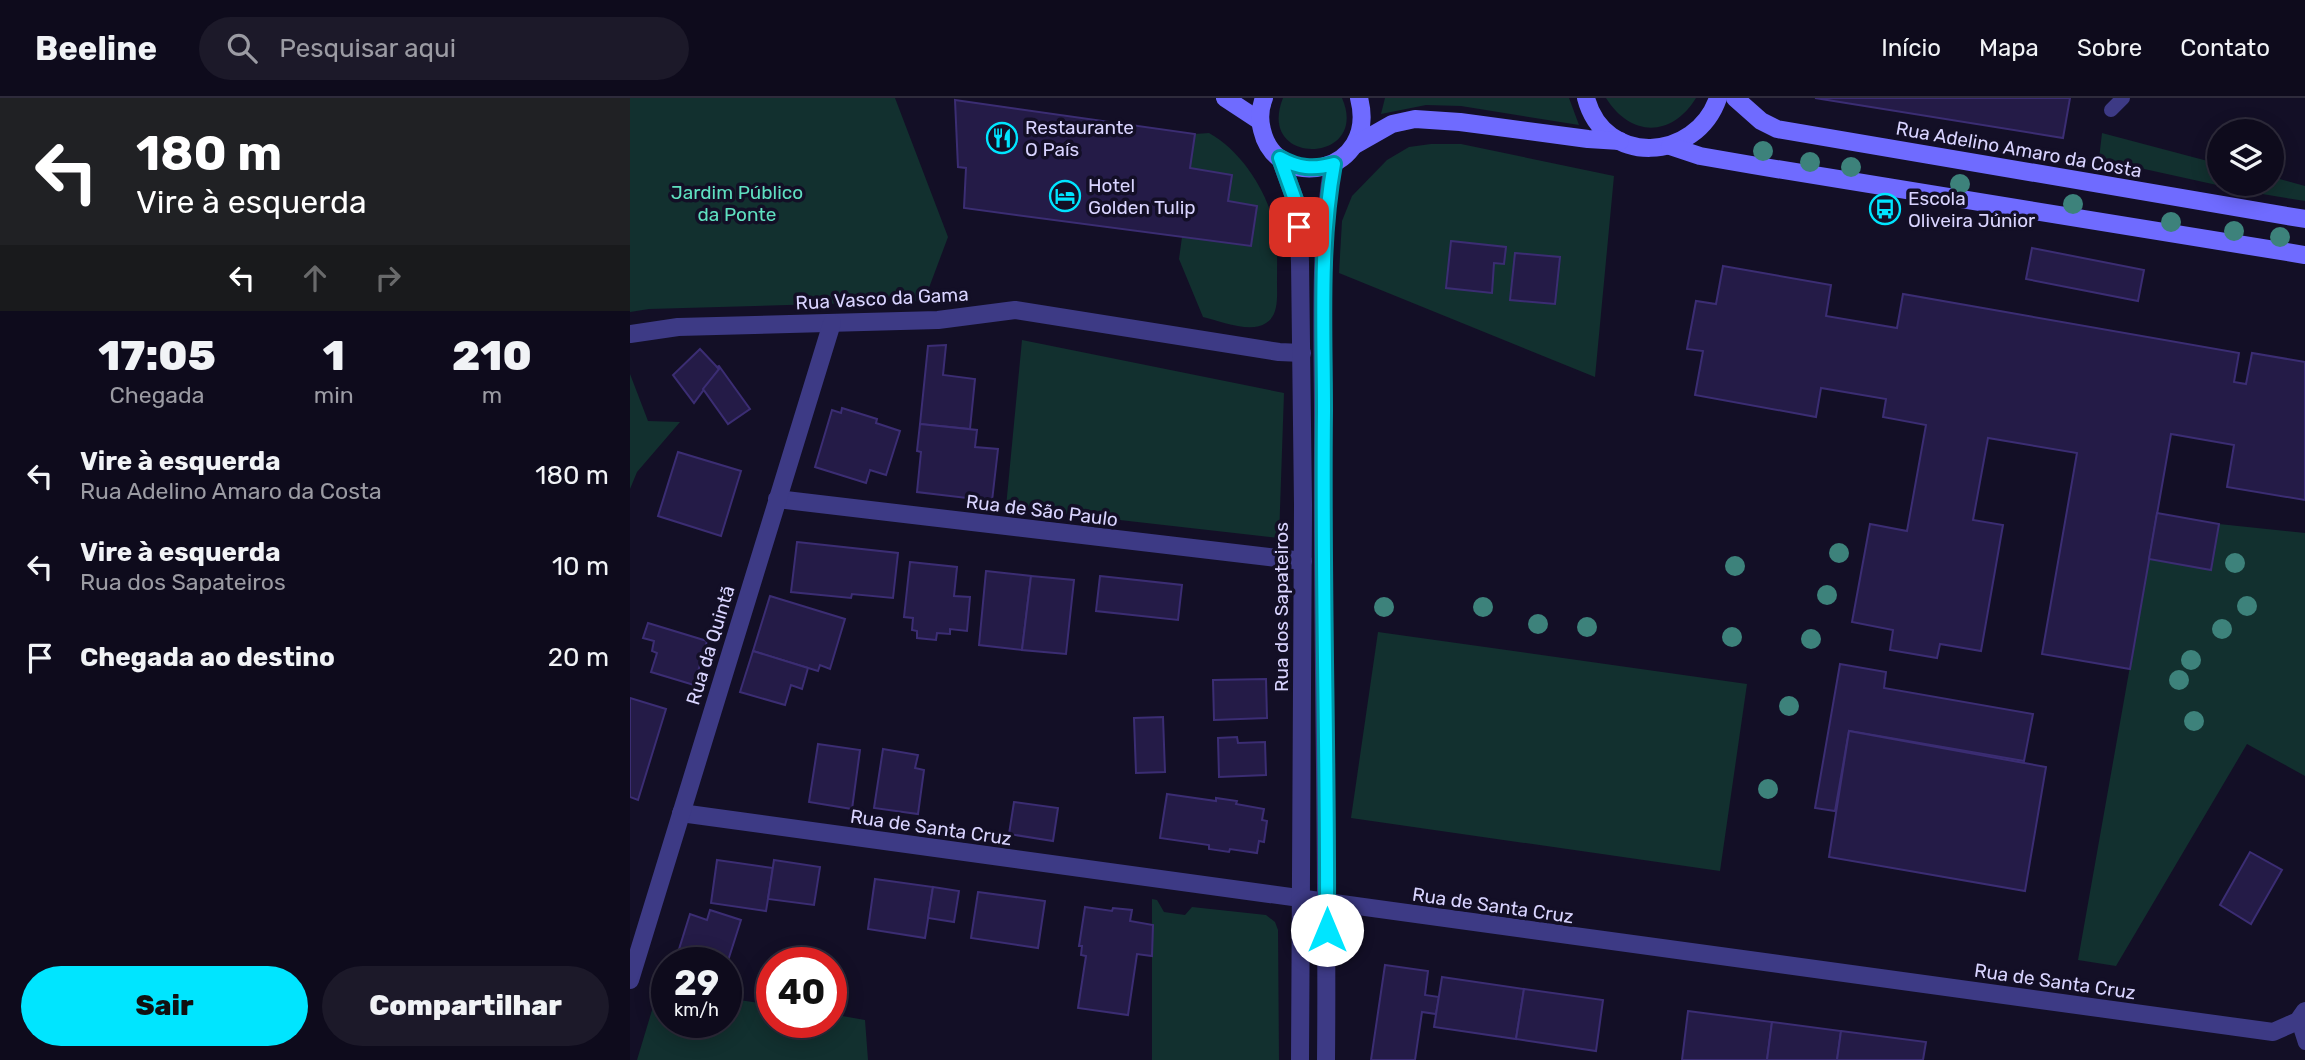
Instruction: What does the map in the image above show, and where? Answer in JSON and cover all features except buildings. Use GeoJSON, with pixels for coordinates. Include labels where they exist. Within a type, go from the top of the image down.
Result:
{"type":"FeatureCollection","features":[{"type":"Feature","properties":{"kind":"main road"},"geometry":{"type":"LineString","coordinates":[[1225,98],[1260,121]]}},
{"type":"Feature","properties":{"kind":"main road"},"geometry":{"type":"LineString","coordinates":[[1264,98],[1260,121],[1270,148],[1292,165],[1306,168],[1334,164],[1355,145],[1392,124],[1415,119],[1620,141]]}},
{"type":"Feature","properties":{"kind":"main road"},"geometry":{"type":"LineString","coordinates":[[1355,145],[1362,130],[1363,113],[1359,98]]}},
{"type":"Feature","properties":{"kind":"main road"},"geometry":{"type":"LineString","coordinates":[[1586,98],[1595,118],[1606,131],[1620,141],[1653,149],[1670,146],[1700,129],[1711,116],[1718,98]]}},
{"type":"Feature","properties":{"kind":"main road","name":"Rua Adelino Amaro da Costa"},"geometry":{"type":"LineString","coordinates":[[1735,98],[1760,121],[1777,129],[2305,219]]}},
{"type":"Feature","properties":{"kind":"main road"},"geometry":{"type":"LineString","coordinates":[[1670,146],[1726,161],[2305,255]]}},
{"type":"Feature","properties":{"kind":"street","name":"Rua dos Sapateiros"},"geometry":{"type":"LineString","coordinates":[[1280,158],[1298,208],[1302,353],[1300,1060]]}},
{"type":"Feature","properties":{"kind":"street"},"geometry":{"type":"LineString","coordinates":[[1326,1060],[1324,262],[1326,206],[1334,164]]}},
{"type":"Feature","properties":{"kind":"street","name":"Rua Vasco da Gama"},"geometry":{"type":"LineString","coordinates":[[630,334],[678,327],[938,320],[1015,310],[1279,352],[1302,353]]}},
{"type":"Feature","properties":{"kind":"street","name":"Rua da Quintã"},"geometry":{"type":"LineString","coordinates":[[630,980],[832,323]]}},
{"type":"Feature","properties":{"kind":"street","name":"Rua de São Paulo"},"geometry":{"type":"LineString","coordinates":[[777,499],[1303,561]]}},
{"type":"Feature","properties":{"kind":"street","name":"Rua de Santa Cruz"},"geometry":{"type":"LineString","coordinates":[[681,813],[2273,1032],[2301,1016]]}},
{"type":"Feature","properties":{"kind":"lane"},"geometry":{"type":"LineString","coordinates":[[2111,110],[2123,98]]}},
{"type":"Feature","properties":{"kind":"lane"},"geometry":{"type":"LineString","coordinates":[[2301,1016],[2305,1043]]}},
{"type":"Feature","properties":{"kind":"green space","name":"Jardim Público da Ponte"},"geometry":{"type":"Polygon","coordinates":[[[630,98],[895,98],[948,237],[924,301],[649,309],[630,312],[630,98]]]}},
{"type":"Feature","properties":{"kind":"green space"},"geometry":{"type":"Polygon","coordinates":[[[1283,98],[1342,98],[1347,120],[1341,136],[1329,145],[1313,149],[1297,146],[1284,137],[1279,121],[1283,98]]]}},
{"type":"Feature","properties":{"kind":"green space"},"geometry":{"type":"Polygon","coordinates":[[[1385,98],[1569,98],[1579,125],[1461,106],[1426,105],[1381,114],[1385,98]]]}},
{"type":"Feature","properties":{"kind":"green space"},"geometry":{"type":"Polygon","coordinates":[[[1606,98],[1696,98],[1675,120],[1664,126],[1651,128],[1627,120],[1606,98]]]}},
{"type":"Feature","properties":{"kind":"green space"},"geometry":{"type":"Polygon","coordinates":[[[1209,133],[1231,149],[1250,172],[1265,197],[1274,224],[1277,253],[1276,305],[1270,320],[1260,326],[1235,326],[1203,317],[1179,259],[1182,237],[1251,246],[1228,201],[1232,175],[1190,168],[1195,134],[1209,133]]]}},
{"type":"Feature","properties":{"kind":"green space"},"geometry":{"type":"Polygon","coordinates":[[[2102,133],[2207,161],[2207,183],[2099,159],[2102,133]]]}},
{"type":"Feature","properties":{"kind":"green space"},"geometry":{"type":"Polygon","coordinates":[[[1461,144],[1614,176],[1595,377],[1339,273],[1342,221],[1352,196],[1387,160],[1409,147],[1461,144]]]}},
{"type":"Feature","properties":{"kind":"green space"},"geometry":{"type":"Polygon","coordinates":[[[2284,180],[2305,186],[2305,201],[2274,196],[2284,196],[2284,180]]]}},
{"type":"Feature","properties":{"kind":"green space"},"geometry":{"type":"Polygon","coordinates":[[[1022,340],[1284,393],[1279,538],[1006,507],[1022,340]]]}},
{"type":"Feature","properties":{"kind":"green space"},"geometry":{"type":"Polygon","coordinates":[[[630,374],[648,421],[680,422],[637,472],[630,489],[630,374]]]}},
{"type":"Feature","properties":{"kind":"green space"},"geometry":{"type":"Polygon","coordinates":[[[2219,524],[2305,533],[2305,776],[2247,744],[2116,966],[2078,960],[2149,559],[2211,570],[2219,524]]]}},
{"type":"Feature","properties":{"kind":"green space"},"geometry":{"type":"Polygon","coordinates":[[[1378,632],[1747,684],[1720,871],[1351,818],[1378,632]]]}},
{"type":"Feature","properties":{"kind":"green space"},"geometry":{"type":"Polygon","coordinates":[[[1152,899],[1157,900],[1164,912],[1185,915],[1192,907],[1266,915],[1275,922],[1278,930],[1279,1060],[1152,1060],[1152,899]]]}},
{"type":"Feature","properties":{"kind":"green space"},"geometry":{"type":"Polygon","coordinates":[[[742,1000],[756,1003],[756,1038],[847,1038],[847,1017],[865,1020],[868,1060],[637,1060],[651,1014],[651,1038],[742,1038],[742,1000]]]}},
{"type":"Feature","properties":{"kind":"place","name":"Restaurante O País"},"geometry":{"type":"Point","coordinates":[1002,138]}},
{"type":"Feature","properties":{"kind":"place","name":"Hotel Golden Tulip"},"geometry":{"type":"Point","coordinates":[1065,196]}},
{"type":"Feature","properties":{"kind":"place","name":"Escola Oliveira Júnior"},"geometry":{"type":"Point","coordinates":[1885,209]}},
{"type":"Feature","properties":{"kind":"route"},"geometry":{"type":"LineString","coordinates":[[1299,227],[1298,208],[1280,158],[1292,165],[1306,168],[1334,164],[1326,206],[1324,262],[1327,930]]}}]}
